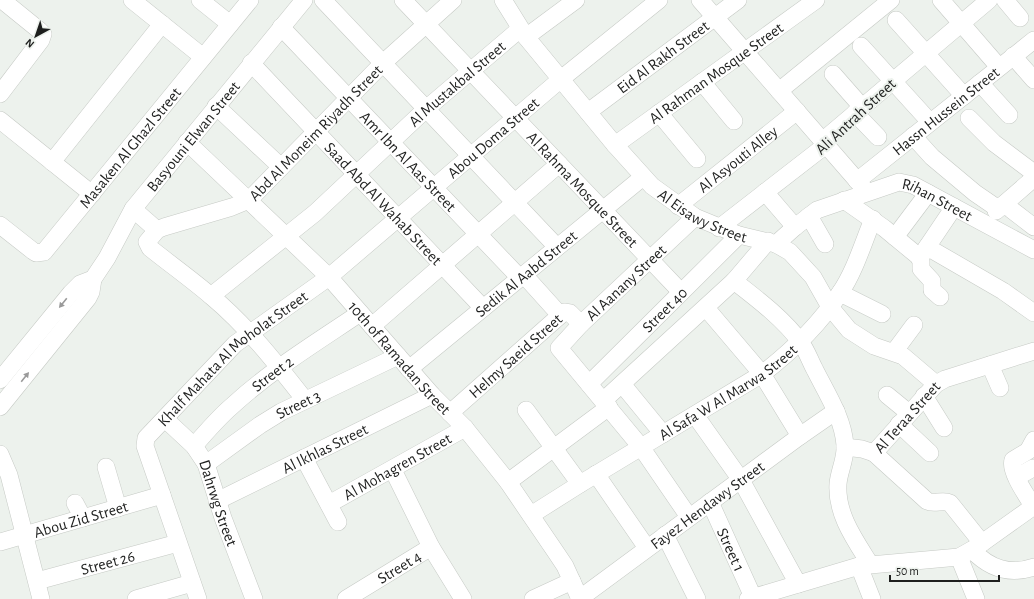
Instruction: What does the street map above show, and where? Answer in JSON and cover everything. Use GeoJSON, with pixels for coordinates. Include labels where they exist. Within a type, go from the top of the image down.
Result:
{"type":"FeatureCollection","features":[{"type":"Feature","properties":{"kind":"street"},"geometry":{"type":"LineString","coordinates":[[0,94],[41,40],[42,34],[2,0]]}},
{"type":"Feature","properties":{"kind":"street"},"geometry":{"type":"LineString","coordinates":[[132,0],[203,57]]}},
{"type":"Feature","properties":{"kind":"street"},"geometry":{"type":"LineString","coordinates":[[200,0],[230,24]]}},
{"type":"Feature","properties":{"kind":"street","name":"Masaken Al Ghazl Street"},"geometry":{"type":"LineString","coordinates":[[0,225],[33,251],[40,253],[47,249],[250,0]]}},
{"type":"Feature","properties":{"kind":"street","name":"Basyouni Elwan Street"},"geometry":{"type":"LineString","coordinates":[[0,407],[84,304],[91,292],[93,279],[107,258],[133,209],[304,0]]}},
{"type":"Feature","properties":{"kind":"street"},"geometry":{"type":"LineString","coordinates":[[323,0],[557,247]]}},
{"type":"Feature","properties":{"kind":"street","name":"Al Rahma Mosque Street"},"geometry":{"type":"LineString","coordinates":[[404,0],[681,292]]}},
{"type":"Feature","properties":{"kind":"street","name":"Abd Al Moneim Riyadh Street"},"geometry":{"type":"LineString","coordinates":[[157,230],[232,207],[249,200],[383,63],[453,0]]}},
{"type":"Feature","properties":{"kind":"street","name":"Al Eisawy Street"},"geometry":{"type":"LineString","coordinates":[[503,0],[523,33],[643,177],[678,206],[695,217],[739,235],[772,242],[790,252],[802,264],[819,286],[838,319],[861,339],[874,346],[894,352],[908,360],[936,384]]}},
{"type":"Feature","properties":{"kind":"street","name":"Al Mustakbal Street"},"geometry":{"type":"LineString","coordinates":[[211,296],[287,236],[470,70],[523,33],[576,0]]}},
{"type":"Feature","properties":{"kind":"street","name":"Abou Doma Street"},"geometry":{"type":"LineString","coordinates":[[329,277],[472,157],[561,79],[658,0]]}},
{"type":"Feature","properties":{"kind":"street"},"geometry":{"type":"LineString","coordinates":[[700,0],[862,187]]}},
{"type":"Feature","properties":{"kind":"street","name":"Eid Al Rakh Street"},"geometry":{"type":"LineString","coordinates":[[588,112],[738,0]]}},
{"type":"Feature","properties":{"kind":"street","name":"Al Rahman Mosque Street"},"geometry":{"type":"LineString","coordinates":[[615,145],[816,0]]}},
{"type":"Feature","properties":{"kind":"street"},"geometry":{"type":"LineString","coordinates":[[941,0],[999,67]]}},
{"type":"Feature","properties":{"kind":"street","name":"Ali Antrah Street"},"geometry":{"type":"LineString","coordinates":[[719,228],[822,148],[828,137],[961,22],[989,0]]}},
{"type":"Feature","properties":{"kind":"street"},"geometry":{"type":"LineString","coordinates":[[1005,0],[1020,18]]}},
{"type":"Feature","properties":{"kind":"street"},"geometry":{"type":"LineString","coordinates":[[779,91],[880,3]]}},
{"type":"Feature","properties":{"kind":"street"},"geometry":{"type":"LineString","coordinates":[[896,20],[964,96]]}},
{"type":"Feature","properties":{"kind":"street"},"geometry":{"type":"LineString","coordinates":[[52,162],[162,24]]}},
{"type":"Feature","properties":{"kind":"street","name":"Amr Ibn Al Aas Street"},"geometry":{"type":"LineString","coordinates":[[281,27],[478,234],[560,315]]}},
{"type":"Feature","properties":{"kind":"street","name":"Hassn Hussein Street"},"geometry":{"type":"LineString","coordinates":[[862,187],[913,136],[1034,40]]}},
{"type":"Feature","properties":{"kind":"street"},"geometry":{"type":"LineString","coordinates":[[861,46],[930,122]]}},
{"type":"Feature","properties":{"kind":"street"},"geometry":{"type":"LineString","coordinates":[[1013,56],[1034,80]]}},
{"type":"Feature","properties":{"kind":"street","name":"Saad Abd Al Wahab Street"},"geometry":{"type":"LineString","coordinates":[[251,64],[483,308]]}},
{"type":"Feature","properties":{"kind":"street"},"geometry":{"type":"LineString","coordinates":[[833,74],[878,137]]}},
{"type":"Feature","properties":{"kind":"street"},"geometry":{"type":"LineString","coordinates":[[702,82],[734,121]]}},
{"type":"Feature","properties":{"kind":"street"},"geometry":{"type":"LineString","coordinates":[[980,83],[1009,115]]}},
{"type":"Feature","properties":{"kind":"street"},"geometry":{"type":"LineString","coordinates":[[216,106],[281,167]]}},
{"type":"Feature","properties":{"kind":"street","name":"Al Asyouti Alley"},"geometry":{"type":"LineString","coordinates":[[678,206],[797,111]]}},
{"type":"Feature","properties":{"kind":"street"},"geometry":{"type":"LineString","coordinates":[[659,113],[697,159]]}},
{"type":"Feature","properties":{"kind":"street"},"geometry":{"type":"LineString","coordinates":[[969,118],[1004,151],[1034,173]]}},
{"type":"Feature","properties":{"kind":"street"},"geometry":{"type":"LineString","coordinates":[[0,120],[92,194]]}},
{"type":"Feature","properties":{"kind":"street"},"geometry":{"type":"LineString","coordinates":[[913,136],[932,156],[975,193],[994,206],[1010,208],[1034,227]]}},
{"type":"Feature","properties":{"kind":"street","name":"10th of Ramadan Street"},"geometry":{"type":"LineString","coordinates":[[187,142],[329,277],[432,395],[465,428],[508,482],[531,515],[557,554],[572,581],[579,599]]}},
{"type":"Feature","properties":{"kind":"street"},"geometry":{"type":"LineString","coordinates":[[372,326],[559,164]]}},
{"type":"Feature","properties":{"kind":"street","name":"Sedik Al Aabd Street"},"geometry":{"type":"LineString","coordinates":[[409,369],[643,177]]}},
{"type":"Feature","properties":{"kind":"street"},"geometry":{"type":"LineString","coordinates":[[983,222],[1034,178]]}},
{"type":"Feature","properties":{"kind":"street","name":"Rihan Street"},"geometry":{"type":"LineString","coordinates":[[508,482],[554,448],[606,403],[622,384],[706,308],[772,242],[809,216],[827,206],[844,200],[862,187],[899,182],[913,185],[1034,250]]}},
{"type":"Feature","properties":{"kind":"street"},"geometry":{"type":"LineString","coordinates":[[765,192],[795,226]]}},
{"type":"Feature","properties":{"kind":"street"},"geometry":{"type":"LineString","coordinates":[[895,237],[928,193]]}},
{"type":"Feature","properties":{"kind":"street"},"geometry":{"type":"LineString","coordinates":[[844,200],[873,219],[895,237],[1003,292],[1034,313]]}},
{"type":"Feature","properties":{"kind":"street"},"geometry":{"type":"LineString","coordinates":[[940,297],[932,290],[932,281],[921,269],[924,252],[954,207]]}},
{"type":"Feature","properties":{"kind":"street"},"geometry":{"type":"LineString","coordinates":[[133,209],[157,230],[147,242],[148,246],[211,296],[249,333],[280,367],[305,400]]}},
{"type":"Feature","properties":{"kind":"street"},"geometry":{"type":"LineString","coordinates":[[809,216],[825,244]]}},
{"type":"Feature","properties":{"kind":"street","name":"Al Aanany Street"},"geometry":{"type":"LineString","coordinates":[[589,384],[559,348],[581,324],[695,217]]}},
{"type":"Feature","properties":{"kind":"street","name":"Al Safa W Al Marwa Street"},"geometry":{"type":"LineString","coordinates":[[531,515],[762,374],[801,342],[840,293],[873,219]]}},
{"type":"Feature","properties":{"kind":"street","name":"Street 40"},"geometry":{"type":"LineString","coordinates":[[589,384],[739,235]]}},
{"type":"Feature","properties":{"kind":"street","name":"Khalf Mahata Al Moholat Street"},"geometry":{"type":"LineString","coordinates":[[162,495],[145,446],[146,438],[223,355],[249,333],[329,277]]}},
{"type":"Feature","properties":{"kind":"street","name":"Basyouni Elwan Street"},"geometry":{"type":"LineString","coordinates":[[0,380],[71,292],[80,284],[93,279]]}},
{"type":"Feature","properties":{"kind":"street"},"geometry":{"type":"LineString","coordinates":[[734,281],[765,307],[801,342],[836,412],[843,434],[845,447],[838,484],[839,504],[844,519],[865,565],[872,599]]}},
{"type":"Feature","properties":{"kind":"street"},"geometry":{"type":"LineString","coordinates":[[840,293],[882,314]]}},
{"type":"Feature","properties":{"kind":"street"},"geometry":{"type":"LineString","coordinates":[[706,308],[762,374],[800,436]]}},
{"type":"Feature","properties":{"kind":"street","name":"Helmy Saeid Street"},"geometry":{"type":"LineString","coordinates":[[450,413],[560,315],[568,312],[581,324]]}},
{"type":"Feature","properties":{"kind":"street","name":"Street 2"},"geometry":{"type":"LineString","coordinates":[[194,446],[231,407],[280,367],[360,313]]}},
{"type":"Feature","properties":{"kind":"street"},"geometry":{"type":"LineString","coordinates":[[894,352],[914,325]]}},
{"type":"Feature","properties":{"kind":"street","name":"Al Teraa Street"},"geometry":{"type":"LineString","coordinates":[[971,550],[950,503],[944,501],[933,503],[927,501],[874,453],[936,384],[1034,351]]}},
{"type":"Feature","properties":{"kind":"street","name":"Street 3"},"geometry":{"type":"LineString","coordinates":[[206,464],[260,425],[305,400],[398,356]]}},
{"type":"Feature","properties":{"kind":"street"},"geometry":{"type":"LineString","coordinates":[[990,365],[1000,388]]}},
{"type":"Feature","properties":{"kind":"street"},"geometry":{"type":"LineString","coordinates":[[589,384],[641,447],[689,517]]}},
{"type":"Feature","properties":{"kind":"street"},"geometry":{"type":"LineString","coordinates":[[622,384],[662,434]]}},
{"type":"Feature","properties":{"kind":"street","name":"Al Ikhlas Street"},"geometry":{"type":"LineString","coordinates":[[217,500],[432,395]]}},
{"type":"Feature","properties":{"kind":"street"},"geometry":{"type":"LineString","coordinates":[[887,395],[930,453]]}},
{"type":"Feature","properties":{"kind":"street"},"geometry":{"type":"LineString","coordinates":[[924,396],[944,428]]}},
{"type":"Feature","properties":{"kind":"street"},"geometry":{"type":"LineString","coordinates":[[526,410],[580,484]]}},
{"type":"Feature","properties":{"kind":"street","name":"Fayez Hendawy Street"},"geometry":{"type":"LineString","coordinates":[[579,599],[665,534],[800,436],[836,412]]}},
{"type":"Feature","properties":{"kind":"street"},"geometry":{"type":"LineString","coordinates":[[695,415],[741,480],[798,589]]}},
{"type":"Feature","properties":{"kind":"street","name":"Dahrwg Street"},"geometry":{"type":"LineString","coordinates":[[165,419],[194,446],[206,464],[217,500],[254,599]]}},
{"type":"Feature","properties":{"kind":"street","name":"Al Mohagren Street"},"geometry":{"type":"LineString","coordinates":[[329,504],[393,470],[465,428]]}},
{"type":"Feature","properties":{"kind":"street"},"geometry":{"type":"LineString","coordinates":[[755,597],[798,589],[865,565],[971,550],[1034,506],[1012,466],[1013,460],[1028,451],[1034,440]]}},
{"type":"Feature","properties":{"kind":"street"},"geometry":{"type":"LineString","coordinates":[[845,447],[862,449],[874,453]]}},
{"type":"Feature","properties":{"kind":"street"},"geometry":{"type":"LineString","coordinates":[[0,454],[9,475],[41,599]]}},
{"type":"Feature","properties":{"kind":"street"},"geometry":{"type":"LineString","coordinates":[[304,458],[338,522]]}},
{"type":"Feature","properties":{"kind":"street"},"geometry":{"type":"LineString","coordinates":[[106,467],[118,508]]}},
{"type":"Feature","properties":{"kind":"street"},"geometry":{"type":"LineString","coordinates":[[1017,477],[1033,468]]}},
{"type":"Feature","properties":{"kind":"street"},"geometry":{"type":"LineString","coordinates":[[393,470],[431,547],[463,599]]}},
{"type":"Feature","properties":{"kind":"street"},"geometry":{"type":"LineString","coordinates":[[596,474],[647,548]]}},
{"type":"Feature","properties":{"kind":"street"},"geometry":{"type":"LineString","coordinates":[[162,495],[198,599]]}},
{"type":"Feature","properties":{"kind":"street","name":"Abou Zid Street"},"geometry":{"type":"LineString","coordinates":[[0,542],[25,534],[79,511],[118,508],[162,495]]}},
{"type":"Feature","properties":{"kind":"street","name":"Street 1"},"geometry":{"type":"LineString","coordinates":[[710,502],[755,597]]}},
{"type":"Feature","properties":{"kind":"street"},"geometry":{"type":"LineString","coordinates":[[665,534],[697,599]]}},
{"type":"Feature","properties":{"kind":"street","name":"Street 26"},"geometry":{"type":"LineString","coordinates":[[37,581],[178,543]]}},
{"type":"Feature","properties":{"kind":"street","name":"Street 4"},"geometry":{"type":"LineString","coordinates":[[350,598],[431,547]]}},
{"type":"Feature","properties":{"kind":"street"},"geometry":{"type":"LineString","coordinates":[[971,550],[989,565],[1000,569],[1023,570],[1034,567]]}},
{"type":"Feature","properties":{"kind":"street"},"geometry":{"type":"LineString","coordinates":[[971,550],[976,599]]}},
{"type":"Feature","properties":{"kind":"street"},"geometry":{"type":"LineString","coordinates":[[533,599],[572,581]]}},
{"type":"Feature","properties":{"kind":"street"},"geometry":{"type":"LineString","coordinates":[[136,599],[192,583]]}}]}
